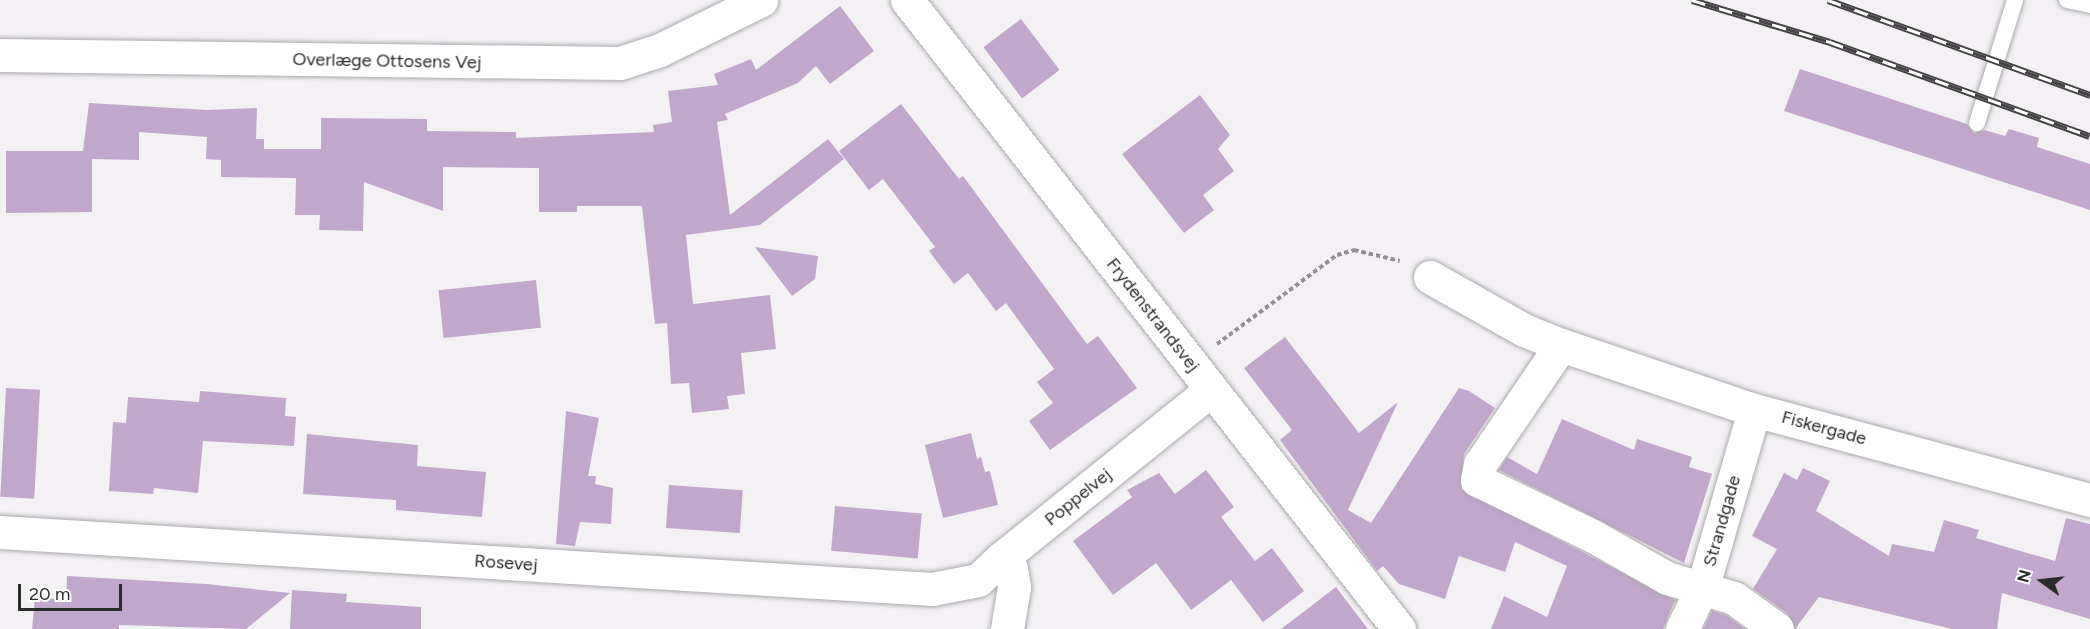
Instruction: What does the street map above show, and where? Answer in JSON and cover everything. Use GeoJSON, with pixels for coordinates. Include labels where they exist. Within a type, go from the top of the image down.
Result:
{"type":"FeatureCollection","features":[{"type":"Feature","properties":{"kind":"street","name":"Overlæge Ottosens Vej"},"geometry":{"type":"LineString","coordinates":[[0,55],[620,63],[690,36],[761,0]]}},
{"type":"Feature","properties":{"kind":"street","name":"Frydenstrandsvej"},"geometry":{"type":"LineString","coordinates":[[907,0],[1399,629]]}},
{"type":"Feature","properties":{"kind":"street","name":"Fiskergade"},"geometry":{"type":"LineString","coordinates":[[1430,277],[1524,330],[1561,345],[1754,410],[2090,500]]}},
{"type":"Feature","properties":{"kind":"street"},"geometry":{"type":"LineString","coordinates":[[1561,345],[1480,464],[1477,480],[1593,536],[1667,578],[1703,586],[1734,598],[1777,629]]}},
{"type":"Feature","properties":{"kind":"street","name":"Poppelvej"},"geometry":{"type":"LineString","coordinates":[[1003,557],[1211,390]]}},
{"type":"Feature","properties":{"kind":"street","name":"Strandgade"},"geometry":{"type":"LineString","coordinates":[[1682,629],[1703,586],[1754,410]]}},
{"type":"Feature","properties":{"kind":"street","name":"Rosevej"},"geometry":{"type":"LineString","coordinates":[[0,532],[932,589],[978,580],[1003,557]]}},
{"type":"Feature","properties":{"kind":"street"},"geometry":{"type":"LineString","coordinates":[[1003,557],[1014,587],[1007,629]]}},
{"type":"Feature","properties":{"kind":"lane"},"geometry":{"type":"LineString","coordinates":[[1977,123],[2015,0]]}},
{"type":"Feature","properties":{"kind":"lane"},"geometry":{"type":"LineString","coordinates":[[2067,0],[2090,5]]}},
{"type":"Feature","properties":{"kind":"path"},"geometry":{"type":"LineString","coordinates":[[1191,364],[1337,255],[1354,250],[1379,253],[1430,277]]}},
{"type":"Feature","properties":{"kind":"building"},"geometry":{"type":"Polygon","coordinates":[[[840,6],[874,51],[830,84],[816,66],[798,83],[725,114],[728,120],[717,122],[730,215],[828,139],[844,159],[760,225],[686,235],[693,304],[770,295],[776,349],[741,353],[745,394],[727,396],[729,409],[692,413],[689,383],[671,384],[667,323],[655,324],[642,206],[577,206],[577,212],[539,212],[539,168],[443,167],[443,211],[364,182],[363,231],[319,230],[320,215],[295,215],[296,178],[221,177],[221,160],[206,159],[207,137],[139,132],[139,160],[92,159],[92,212],[6,213],[6,151],[83,151],[89,103],[207,110],[257,108],[256,139],[264,139],[264,149],[321,149],[321,118],[427,119],[427,131],[516,132],[516,138],[654,132],[653,125],[672,122],[668,91],[718,85],[714,74],[751,59],[756,70],[840,6]]]}},
{"type":"Feature","properties":{"kind":"building"},"geometry":{"type":"Polygon","coordinates":[[[1021,19],[1060,70],[1022,98],[983,47],[1021,19]]]}},
{"type":"Feature","properties":{"kind":"building"},"geometry":{"type":"Polygon","coordinates":[[[1800,69],[1967,124],[1974,133],[1985,130],[2005,136],[2009,129],[2039,138],[2037,147],[2090,164],[2090,210],[1784,111],[1800,69]]]}},
{"type":"Feature","properties":{"kind":"building"},"geometry":{"type":"Polygon","coordinates":[[[1200,95],[1230,135],[1218,149],[1234,171],[1203,195],[1214,210],[1184,233],[1122,154],[1200,95]]]}},
{"type":"Feature","properties":{"kind":"building"},"geometry":{"type":"Polygon","coordinates":[[[901,104],[959,179],[963,176],[1087,344],[1098,336],[1137,388],[1050,450],[1029,421],[1053,403],[1037,382],[1054,369],[1006,303],[996,311],[968,273],[954,284],[929,251],[935,247],[883,179],[869,190],[839,151],[901,104]]]}},
{"type":"Feature","properties":{"kind":"building"},"geometry":{"type":"Polygon","coordinates":[[[755,247],[818,256],[815,279],[792,296],[755,247]]]}},
{"type":"Feature","properties":{"kind":"building"},"geometry":{"type":"Polygon","coordinates":[[[536,280],[541,328],[444,338],[439,290],[536,280]]]}},
{"type":"Feature","properties":{"kind":"building"},"geometry":{"type":"Polygon","coordinates":[[[1285,337],[1359,433],[1398,402],[1348,510],[1371,523],[1459,388],[1469,391],[1495,408],[1464,454],[1461,489],[1675,600],[1663,629],[1491,629],[1504,596],[1547,617],[1567,566],[1515,542],[1505,572],[1459,556],[1445,599],[1399,584],[1383,566],[1377,571],[1280,440],[1292,430],[1244,368],[1285,337]]]}},
{"type":"Feature","properties":{"kind":"building"},"geometry":{"type":"Polygon","coordinates":[[[6,388],[40,390],[34,499],[0,497],[6,388]]]}},
{"type":"Feature","properties":{"kind":"building"},"geometry":{"type":"Polygon","coordinates":[[[200,391],[286,398],[285,416],[296,417],[294,446],[203,441],[198,493],[154,488],[153,494],[109,491],[113,422],[126,423],[128,397],[199,402],[200,391]]]}},
{"type":"Feature","properties":{"kind":"building"},"geometry":{"type":"Polygon","coordinates":[[[566,411],[599,418],[588,476],[596,476],[595,484],[613,488],[611,524],[580,522],[575,546],[556,544],[566,411]]]}},
{"type":"Feature","properties":{"kind":"building"},"geometry":{"type":"Polygon","coordinates":[[[1562,419],[1634,450],[1637,439],[1692,457],[1689,467],[1712,474],[1684,563],[1499,470],[1507,457],[1537,474],[1562,419]]]}},
{"type":"Feature","properties":{"kind":"building"},"geometry":{"type":"Polygon","coordinates":[[[971,433],[977,459],[981,457],[985,472],[990,471],[998,505],[943,518],[925,445],[971,433]]]}},
{"type":"Feature","properties":{"kind":"building"},"geometry":{"type":"Polygon","coordinates":[[[307,434],[418,445],[417,466],[486,472],[482,517],[396,510],[396,500],[303,494],[307,434]]]}},
{"type":"Feature","properties":{"kind":"building"},"geometry":{"type":"Polygon","coordinates":[[[1803,468],[1830,481],[1816,511],[1889,556],[1892,544],[1934,552],[1944,520],[1979,530],[1976,538],[2055,561],[2066,518],[2090,524],[2090,619],[2002,593],[1997,629],[1952,629],[1819,597],[1795,629],[1788,614],[1753,589],[1777,549],[1752,536],[1784,473],[1797,480],[1803,468]]]}},
{"type":"Feature","properties":{"kind":"building"},"geometry":{"type":"Polygon","coordinates":[[[1206,470],[1234,507],[1221,517],[1255,561],[1272,548],[1304,591],[1263,622],[1231,580],[1191,610],[1156,563],[1113,595],[1073,541],[1132,497],[1127,490],[1159,473],[1175,494],[1206,470]]]}},
{"type":"Feature","properties":{"kind":"building"},"geometry":{"type":"Polygon","coordinates":[[[669,485],[743,490],[740,533],[666,528],[669,485]]]}},
{"type":"Feature","properties":{"kind":"building"},"geometry":{"type":"Polygon","coordinates":[[[835,506],[922,514],[918,558],[831,551],[835,506]]]}},
{"type":"Feature","properties":{"kind":"building"},"geometry":{"type":"Polygon","coordinates":[[[67,576],[206,584],[290,593],[246,629],[119,625],[119,629],[32,629],[35,597],[66,600],[67,576]]]}},
{"type":"Feature","properties":{"kind":"building"},"geometry":{"type":"Polygon","coordinates":[[[1336,587],[1368,629],[1281,629],[1336,587]]]}},
{"type":"Feature","properties":{"kind":"building"},"geometry":{"type":"Polygon","coordinates":[[[292,590],[347,594],[346,602],[421,607],[421,629],[290,629],[292,590]]]}},
{"type":"Feature","properties":{"kind":"building"},"geometry":{"type":"Polygon","coordinates":[[[1712,611],[1726,615],[1745,629],[1703,629],[1712,611]]]}},
{"type":"Feature","properties":{"kind":"railway"},"geometry":{"type":"LineString","coordinates":[[1692,0],[1830,42],[2090,136]]}},
{"type":"Feature","properties":{"kind":"railway"},"geometry":{"type":"LineString","coordinates":[[1828,0],[2090,95]]}}]}
